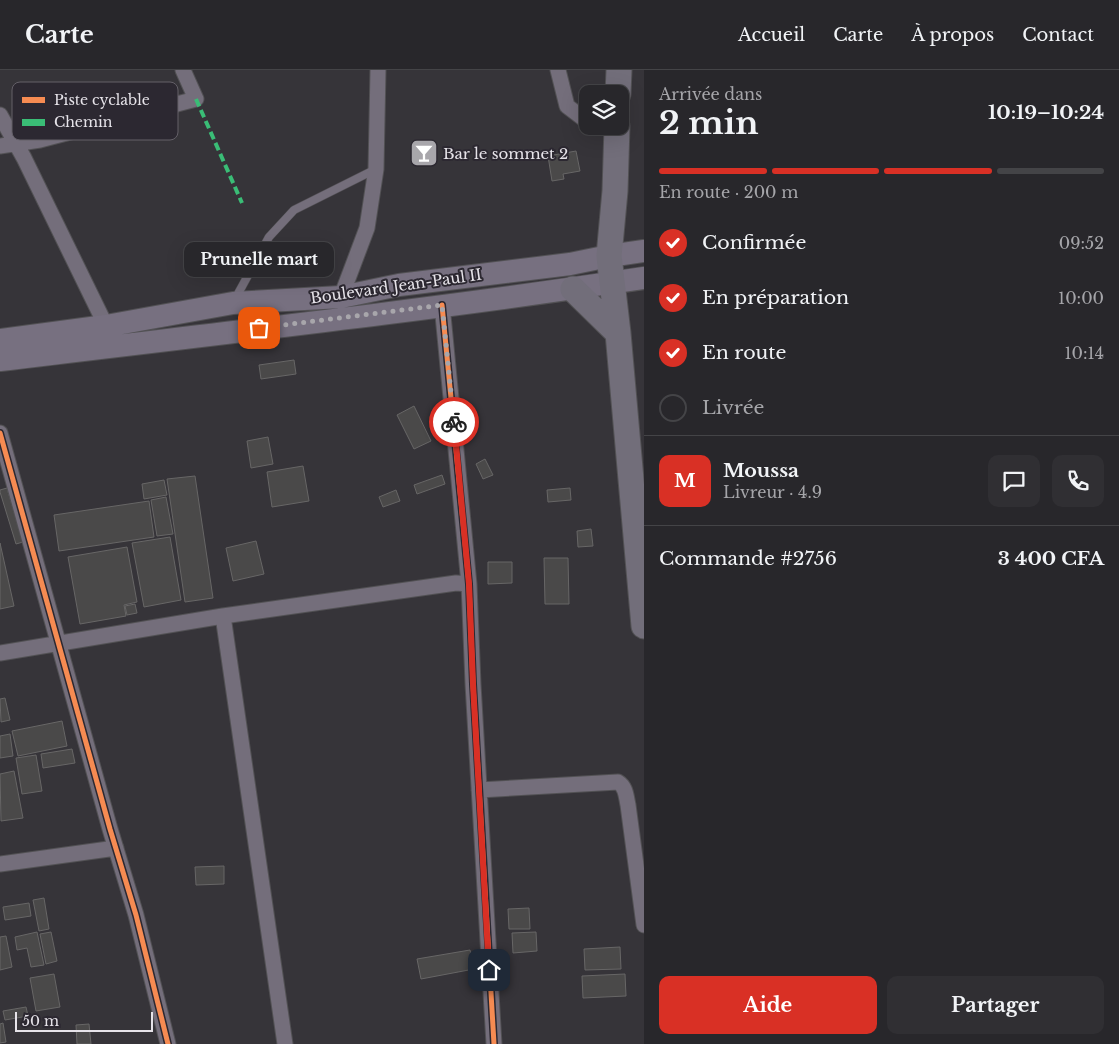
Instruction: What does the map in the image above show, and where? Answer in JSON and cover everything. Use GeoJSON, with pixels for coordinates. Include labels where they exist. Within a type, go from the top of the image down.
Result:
{"type":"FeatureCollection","features":[{"type":"Feature","properties":{"kind":"main road"},"geometry":{"type":"LineString","coordinates":[[618,85],[619,70]]}},
{"type":"Feature","properties":{"kind":"main road"},"geometry":{"type":"LineString","coordinates":[[612,135],[615,191],[609,256],[618,333],[644,626]]}},
{"type":"Feature","properties":{"kind":"main road","name":"Boulevard Jean-Paul II"},"geometry":{"type":"LineString","coordinates":[[0,360],[107,336],[233,302],[341,297],[400,285],[570,264],[644,251]]}},
{"type":"Feature","properties":{"kind":"main road","name":"Boulevard Jean-Paul II"},"geometry":{"type":"LineString","coordinates":[[0,340],[107,336],[442,305],[644,278]]}},
{"type":"Feature","properties":{"kind":"main road"},"geometry":{"type":"LineString","coordinates":[[573,289],[618,333]]}},
{"type":"Feature","properties":{"kind":"street"},"geometry":{"type":"LineString","coordinates":[[178,104],[196,99],[183,70]]}},
{"type":"Feature","properties":{"kind":"street"},"geometry":{"type":"LineString","coordinates":[[341,297],[367,228],[376,169],[378,70]]}},
{"type":"Feature","properties":{"kind":"street"},"geometry":{"type":"LineString","coordinates":[[558,70],[567,106],[579,115]]}},
{"type":"Feature","properties":{"kind":"street"},"geometry":{"type":"LineString","coordinates":[[0,115],[12,137]]}},
{"type":"Feature","properties":{"kind":"street"},"geometry":{"type":"LineString","coordinates":[[14,140],[107,336]]}},
{"type":"Feature","properties":{"kind":"street"},"geometry":{"type":"LineString","coordinates":[[0,146],[40,140]]}},
{"type":"Feature","properties":{"kind":"street"},"geometry":{"type":"LineString","coordinates":[[442,305],[469,584],[494,1044]]}},
{"type":"Feature","properties":{"kind":"street"},"geometry":{"type":"LineString","coordinates":[[0,433],[58,644],[139,924],[168,1044]]}},
{"type":"Feature","properties":{"kind":"street"},"geometry":{"type":"LineString","coordinates":[[0,653],[223,616],[456,583],[469,584]]}},
{"type":"Feature","properties":{"kind":"street"},"geometry":{"type":"LineString","coordinates":[[223,616],[285,1044]]}},
{"type":"Feature","properties":{"kind":"street"},"geometry":{"type":"LineString","coordinates":[[479,790],[618,782],[622,785],[625,788],[628,805],[644,925]]}},
{"type":"Feature","properties":{"kind":"street"},"geometry":{"type":"LineString","coordinates":[[0,864],[116,848]]}},
{"type":"Feature","properties":{"kind":"lane"},"geometry":{"type":"LineString","coordinates":[[233,302],[269,237],[294,210],[376,169]]}},
{"type":"Feature","properties":{"kind":"building"},"geometry":{"type":"Polygon","coordinates":[[[576,151],[580,171],[563,174],[564,179],[552,181],[548,156],[576,151]]]}},
{"type":"Feature","properties":{"kind":"building"},"geometry":{"type":"Polygon","coordinates":[[[294,360],[296,374],[261,379],[259,365],[294,360]]]}},
{"type":"Feature","properties":{"kind":"building"},"geometry":{"type":"Polygon","coordinates":[[[414,406],[431,441],[414,449],[397,415],[414,406]]]}},
{"type":"Feature","properties":{"kind":"building"},"geometry":{"type":"Polygon","coordinates":[[[268,437],[273,464],[251,468],[247,441],[268,437]]]}},
{"type":"Feature","properties":{"kind":"building"},"geometry":{"type":"Polygon","coordinates":[[[485,459],[493,475],[483,479],[476,464],[485,459]]]}},
{"type":"Feature","properties":{"kind":"building"},"geometry":{"type":"Polygon","coordinates":[[[303,466],[309,501],[272,507],[267,472],[303,466]]]}},
{"type":"Feature","properties":{"kind":"building"},"geometry":{"type":"Polygon","coordinates":[[[442,475],[445,484],[417,494],[414,485],[442,475]]]}},
{"type":"Feature","properties":{"kind":"building"},"geometry":{"type":"Polygon","coordinates":[[[195,476],[213,598],[185,602],[167,479],[195,476]]]}},
{"type":"Feature","properties":{"kind":"building"},"geometry":{"type":"Polygon","coordinates":[[[164,480],[167,495],[144,499],[142,484],[164,480]]]}},
{"type":"Feature","properties":{"kind":"building"},"geometry":{"type":"Polygon","coordinates":[[[7,488],[23,542],[16,544],[0,492],[0,490],[7,488]]]}},
{"type":"Feature","properties":{"kind":"building"},"geometry":{"type":"Polygon","coordinates":[[[570,488],[571,500],[548,502],[547,490],[570,488]]]}},
{"type":"Feature","properties":{"kind":"building"},"geometry":{"type":"Polygon","coordinates":[[[396,490],[400,501],[383,507],[379,497],[396,490]]]}},
{"type":"Feature","properties":{"kind":"building"},"geometry":{"type":"Polygon","coordinates":[[[166,497],[173,534],[157,536],[151,500],[166,497]]]}},
{"type":"Feature","properties":{"kind":"building"},"geometry":{"type":"Polygon","coordinates":[[[149,501],[154,537],[59,551],[54,515],[149,501]]]}},
{"type":"Feature","properties":{"kind":"building"},"geometry":{"type":"Polygon","coordinates":[[[591,529],[593,546],[578,547],[577,531],[591,529]]]}},
{"type":"Feature","properties":{"kind":"building"},"geometry":{"type":"Polygon","coordinates":[[[170,537],[181,600],[144,607],[132,543],[170,537]]]}},
{"type":"Feature","properties":{"kind":"building"},"geometry":{"type":"Polygon","coordinates":[[[256,541],[264,574],[233,581],[226,548],[256,541]]]}},
{"type":"Feature","properties":{"kind":"building"},"geometry":{"type":"Polygon","coordinates":[[[0,543],[14,606],[0,609],[0,543]]]}},
{"type":"Feature","properties":{"kind":"building"},"geometry":{"type":"Polygon","coordinates":[[[127,547],[137,602],[124,605],[126,616],[80,624],[68,557],[127,547]]]}},
{"type":"Feature","properties":{"kind":"building"},"geometry":{"type":"Polygon","coordinates":[[[544,558],[568,558],[569,604],[545,604],[544,558]]]}},
{"type":"Feature","properties":{"kind":"building"},"geometry":{"type":"Polygon","coordinates":[[[488,562],[512,562],[512,583],[488,584],[488,562]]]}},
{"type":"Feature","properties":{"kind":"building"},"geometry":{"type":"Polygon","coordinates":[[[135,604],[137,613],[127,615],[125,606],[135,604]]]}},
{"type":"Feature","properties":{"kind":"building"},"geometry":{"type":"Polygon","coordinates":[[[5,698],[10,720],[1,722],[0,699],[5,698]]]}},
{"type":"Feature","properties":{"kind":"building"},"geometry":{"type":"Polygon","coordinates":[[[62,721],[67,746],[18,756],[12,731],[62,721]]]}},
{"type":"Feature","properties":{"kind":"building"},"geometry":{"type":"Polygon","coordinates":[[[10,734],[13,756],[0,758],[0,736],[10,734]]]}},
{"type":"Feature","properties":{"kind":"building"},"geometry":{"type":"Polygon","coordinates":[[[72,749],[75,763],[43,768],[41,754],[72,749]]]}},
{"type":"Feature","properties":{"kind":"building"},"geometry":{"type":"Polygon","coordinates":[[[36,755],[42,791],[22,794],[16,758],[36,755]]]}},
{"type":"Feature","properties":{"kind":"building"},"geometry":{"type":"Polygon","coordinates":[[[14,771],[23,818],[1,821],[0,774],[14,771]]]}},
{"type":"Feature","properties":{"kind":"building"},"geometry":{"type":"Polygon","coordinates":[[[224,866],[224,884],[196,885],[195,867],[224,866]]]}},
{"type":"Feature","properties":{"kind":"building"},"geometry":{"type":"Polygon","coordinates":[[[44,898],[49,929],[39,931],[33,900],[44,898]]]}},
{"type":"Feature","properties":{"kind":"building"},"geometry":{"type":"Polygon","coordinates":[[[29,903],[31,916],[5,920],[3,907],[29,903]]]}},
{"type":"Feature","properties":{"kind":"building"},"geometry":{"type":"Polygon","coordinates":[[[529,908],[530,929],[509,929],[508,909],[529,908]]]}},
{"type":"Feature","properties":{"kind":"building"},"geometry":{"type":"Polygon","coordinates":[[[37,932],[44,965],[31,967],[27,948],[17,950],[15,937],[37,932]]]}},
{"type":"Feature","properties":{"kind":"building"},"geometry":{"type":"Polygon","coordinates":[[[51,932],[57,961],[46,964],[40,934],[51,932]]]}},
{"type":"Feature","properties":{"kind":"building"},"geometry":{"type":"Polygon","coordinates":[[[536,932],[537,951],[513,953],[512,933],[536,932]]]}},
{"type":"Feature","properties":{"kind":"building"},"geometry":{"type":"Polygon","coordinates":[[[6,936],[12,967],[0,970],[0,937],[6,936]]]}},
{"type":"Feature","properties":{"kind":"building"},"geometry":{"type":"Polygon","coordinates":[[[620,947],[621,969],[585,970],[584,949],[620,947]]]}},
{"type":"Feature","properties":{"kind":"building"},"geometry":{"type":"Polygon","coordinates":[[[470,950],[474,969],[421,979],[417,959],[470,950]]]}},
{"type":"Feature","properties":{"kind":"building"},"geometry":{"type":"Polygon","coordinates":[[[54,974],[60,1007],[36,1011],[30,978],[54,974]]]}},
{"type":"Feature","properties":{"kind":"building"},"geometry":{"type":"Polygon","coordinates":[[[625,974],[626,996],[583,998],[582,976],[625,974]]]}},
{"type":"Feature","properties":{"kind":"building"},"geometry":{"type":"Polygon","coordinates":[[[26,1007],[28,1016],[5,1020],[3,1011],[26,1007]]]}},
{"type":"Feature","properties":{"kind":"building"},"geometry":{"type":"Polygon","coordinates":[[[3,1023],[6,1042],[0,1043],[0,1024],[3,1023]]]}},
{"type":"Feature","properties":{"kind":"building"},"geometry":{"type":"Polygon","coordinates":[[[89,1024],[91,1044],[77,1044],[76,1025],[89,1024]]]}},
{"type":"Feature","properties":{"kind":"marked path"},"geometry":{"type":"LineString","coordinates":[[196,99],[242,203]]}},
{"type":"Feature","properties":{"kind":"cycle path"},"geometry":{"type":"LineString","coordinates":[[442,305],[469,584],[494,1044]]}},
{"type":"Feature","properties":{"kind":"cycle path"},"geometry":{"type":"LineString","coordinates":[[0,433],[110,829],[136,915],[168,1044]]}},
{"type":"Feature","properties":{"kind":"way so far"},"geometry":{"type":"LineString","coordinates":[[259,328],[442,305],[454,422]]}},
{"type":"Feature","properties":{"kind":"place","name":"Bar le sommet 2"},"geometry":{"type":"Point","coordinates":[424,153]}},
{"type":"Feature","properties":{"kind":"place","name":"Prunelle mart"},"geometry":{"type":"Point","coordinates":[259,328]}},
{"type":"Feature","properties":{"kind":"route"},"geometry":{"type":"LineString","coordinates":[[454,422],[469,584],[489,970]]}}]}
